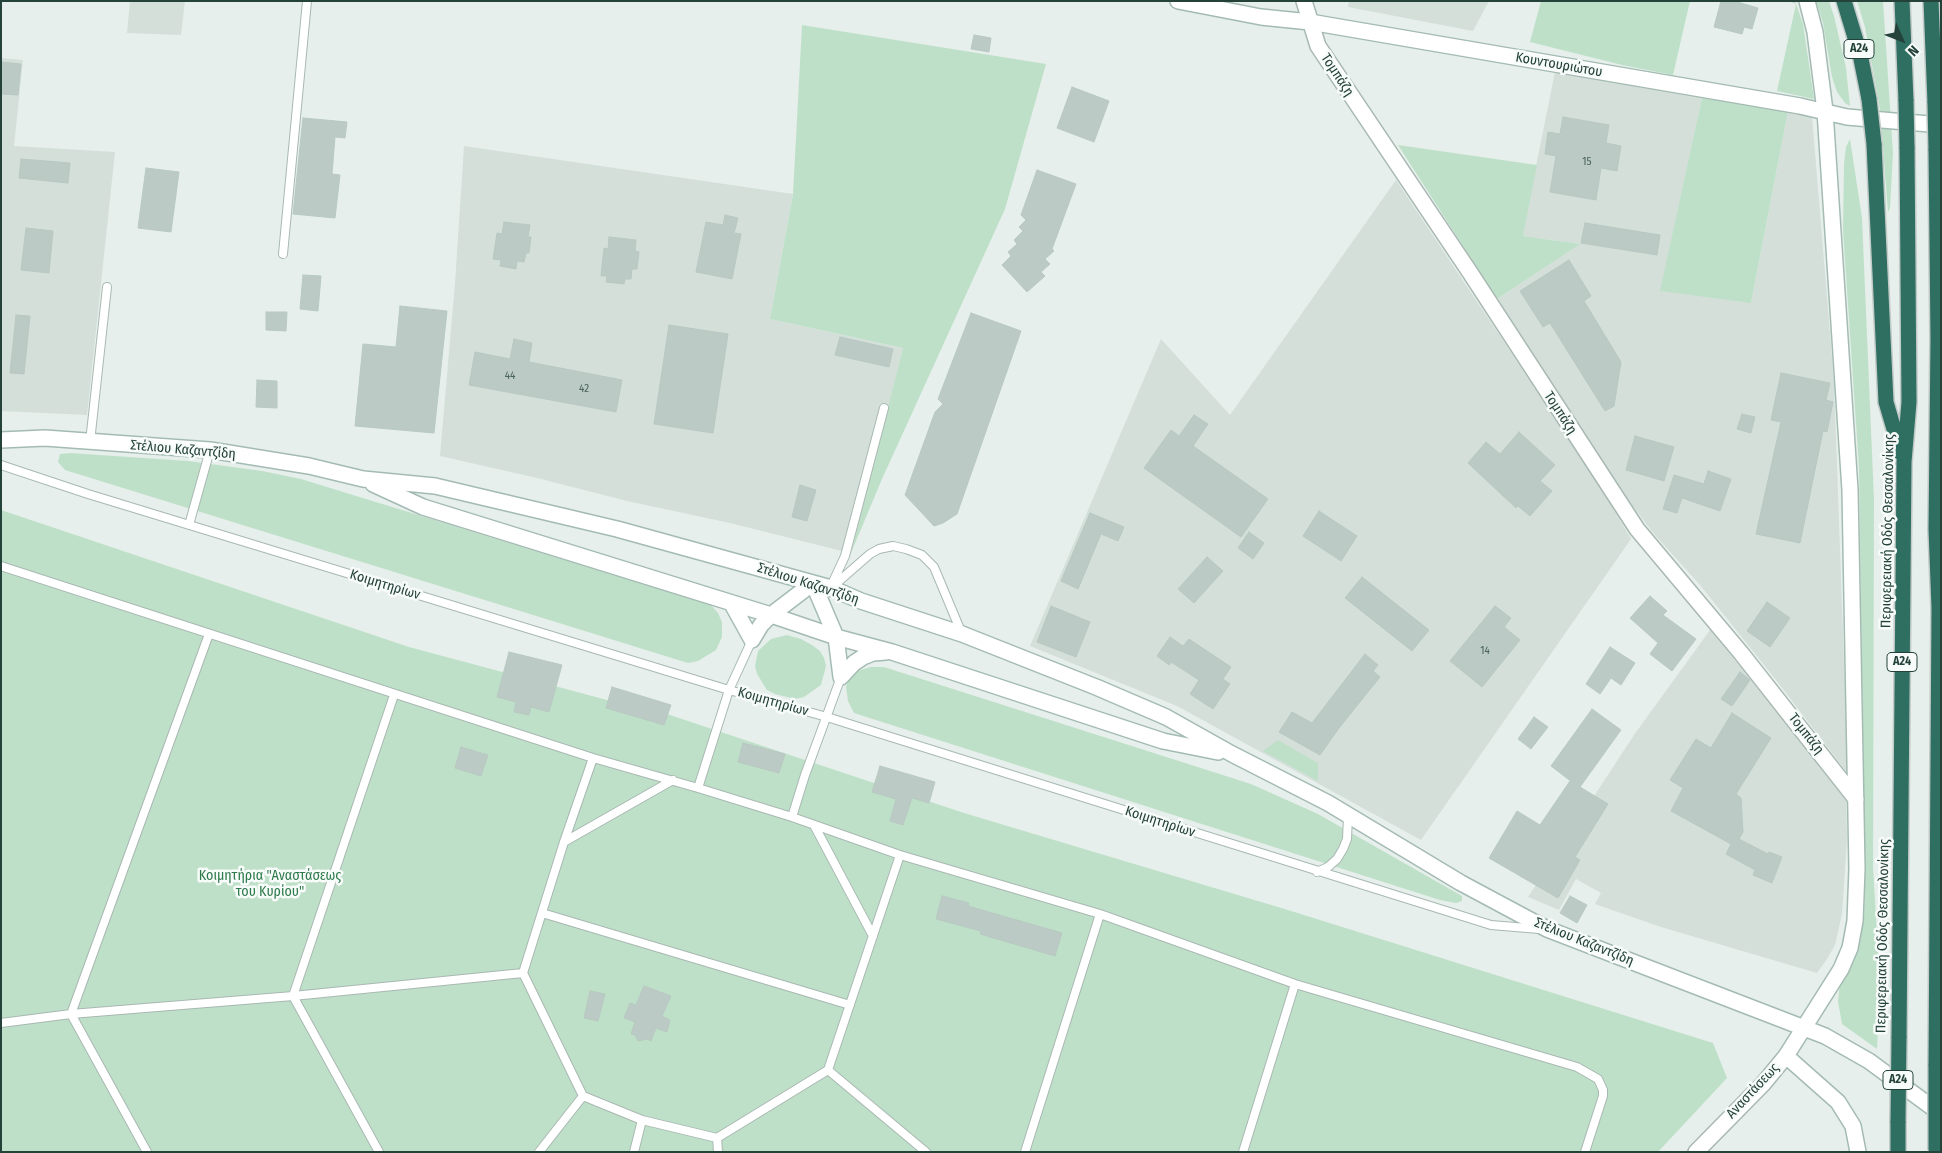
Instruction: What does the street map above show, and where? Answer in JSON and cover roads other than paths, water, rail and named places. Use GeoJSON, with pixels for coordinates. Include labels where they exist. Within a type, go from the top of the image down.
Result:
{"type":"FeatureCollection","features":[{"type":"Feature","properties":{"kind":"highway","name":"Α24"},"geometry":{"type":"LineString","coordinates":[[1844,1],[1860,54],[1870,99],[1874,144],[1886,402],[1904,462]]}},
{"type":"Feature","properties":{"kind":"highway","name":"Περιφερειακή Οδός Θεσσαλονίκης"},"geometry":{"type":"LineString","coordinates":[[1898,1152],[1904,462],[1909,402],[1907,147],[1902,1]]}},
{"type":"Feature","properties":{"kind":"highway"},"geometry":{"type":"LineString","coordinates":[[1931,1],[1936,149],[1938,348],[1936,529],[1940,605],[1936,1151]]}},
{"type":"Feature","properties":{"kind":"main road","name":"Κουντουριώτου"},"geometry":{"type":"LineString","coordinates":[[1178,1],[1261,17],[1310,22],[1825,111],[1847,117],[1941,125]]}},
{"type":"Feature","properties":{"kind":"main road","name":"Τομπάζη"},"geometry":{"type":"LineString","coordinates":[[1304,1],[1318,46],[1471,274],[1637,530],[1741,652],[1856,799]]}},
{"type":"Feature","properties":{"kind":"main road","name":"Αναστάσεως"},"geometry":{"type":"LineString","coordinates":[[1696,1152],[1763,1084],[1786,1056],[1841,969],[1850,948],[1855,921],[1856,799],[1850,490],[1825,111],[1815,32],[1806,1]]}},
{"type":"Feature","properties":{"kind":"main road","name":"Στέλιου Καζαντζίδη"},"geometry":{"type":"LineString","coordinates":[[1,440],[45,438],[210,450],[309,466],[363,479],[435,486],[617,530],[831,588],[861,601],[962,634],[1096,687],[1166,718],[1328,803],[1461,883],[1547,929],[1825,1036],[1868,1061],[1941,1114]]}},
{"type":"Feature","properties":{"kind":"main road","name":"Στέλιου Καζαντζίδη"},"geometry":{"type":"LineString","coordinates":[[363,479],[423,507],[836,637],[892,652],[1163,741],[1232,754]]}},
{"type":"Feature","properties":{"kind":"main road"},"geometry":{"type":"LineString","coordinates":[[732,604],[752,640],[761,625],[771,615],[813,583],[836,637],[841,677]]}},
{"type":"Feature","properties":{"kind":"main road"},"geometry":{"type":"LineString","coordinates":[[841,677],[854,663],[863,657],[873,653],[892,652]]}},
{"type":"Feature","properties":{"kind":"main road"},"geometry":{"type":"LineString","coordinates":[[1786,1056],[1838,1102],[1853,1126],[1858,1152]]}},
{"type":"Feature","properties":{"kind":"lane"},"geometry":{"type":"LineString","coordinates":[[283,254],[307,1]]}},
{"type":"Feature","properties":{"kind":"lane"},"geometry":{"type":"LineString","coordinates":[[90,442],[107,287]]}},
{"type":"Feature","properties":{"kind":"lane"},"geometry":{"type":"LineString","coordinates":[[831,588],[845,556],[884,408]]}},
{"type":"Feature","properties":{"kind":"lane"},"geometry":{"type":"LineString","coordinates":[[189,524],[210,450]]}},
{"type":"Feature","properties":{"kind":"lane","name":"Κοιμητηρίων"},"geometry":{"type":"LineString","coordinates":[[1,464],[56,484],[729,690],[826,717],[1491,925],[1547,929]]}},
{"type":"Feature","properties":{"kind":"lane"},"geometry":{"type":"LineString","coordinates":[[831,588],[878,549],[893,546],[906,549],[922,555],[934,567],[962,634]]}},
{"type":"Feature","properties":{"kind":"lane"},"geometry":{"type":"LineString","coordinates":[[1,566],[394,695],[593,758],[673,780],[792,817],[900,855],[1100,914],[1294,984],[1577,1067],[1593,1076],[1602,1084],[1603,1096],[1585,1152]]}},
{"type":"Feature","properties":{"kind":"lane"},"geometry":{"type":"LineString","coordinates":[[147,1152],[71,1014],[209,634]]}},
{"type":"Feature","properties":{"kind":"lane"},"geometry":{"type":"LineString","coordinates":[[698,788],[729,690],[752,640]]}},
{"type":"Feature","properties":{"kind":"lane"},"geometry":{"type":"LineString","coordinates":[[792,817],[804,775],[841,677]]}},
{"type":"Feature","properties":{"kind":"lane"},"geometry":{"type":"LineString","coordinates":[[379,1152],[293,996],[394,695]]}},
{"type":"Feature","properties":{"kind":"lane"},"geometry":{"type":"LineString","coordinates":[[593,758],[564,842],[523,973],[583,1096],[642,1120],[717,1138],[828,1070],[900,855]]}},
{"type":"Feature","properties":{"kind":"lane"},"geometry":{"type":"LineString","coordinates":[[564,842],[673,780]]}},
{"type":"Feature","properties":{"kind":"lane"},"geometry":{"type":"LineString","coordinates":[[1317,872],[1337,859],[1343,849],[1347,839],[1348,816]]}},
{"type":"Feature","properties":{"kind":"lane"},"geometry":{"type":"LineString","coordinates":[[814,825],[873,936]]}},
{"type":"Feature","properties":{"kind":"lane"},"geometry":{"type":"LineString","coordinates":[[542,913],[850,1005]]}},
{"type":"Feature","properties":{"kind":"lane"},"geometry":{"type":"LineString","coordinates":[[1025,1152],[1100,914]]}},
{"type":"Feature","properties":{"kind":"lane"},"geometry":{"type":"LineString","coordinates":[[1,1023],[71,1014],[293,996],[523,973]]}},
{"type":"Feature","properties":{"kind":"lane"},"geometry":{"type":"LineString","coordinates":[[1243,1152],[1294,984]]}},
{"type":"Feature","properties":{"kind":"lane"},"geometry":{"type":"LineString","coordinates":[[828,1070],[926,1152]]}},
{"type":"Feature","properties":{"kind":"lane"},"geometry":{"type":"LineString","coordinates":[[539,1152],[583,1096]]}},
{"type":"Feature","properties":{"kind":"lane"},"geometry":{"type":"LineString","coordinates":[[634,1152],[642,1120]]}},
{"type":"Feature","properties":{"kind":"lane"},"geometry":{"type":"LineString","coordinates":[[717,1138],[718,1152]]}},
{"type":"Feature","properties":{"kind":"park label","name":"Κοιμητήρια \"Αναστάσεως του Κυρίου\""},"geometry":{"type":"Point","coordinates":[270,884]}}]}
